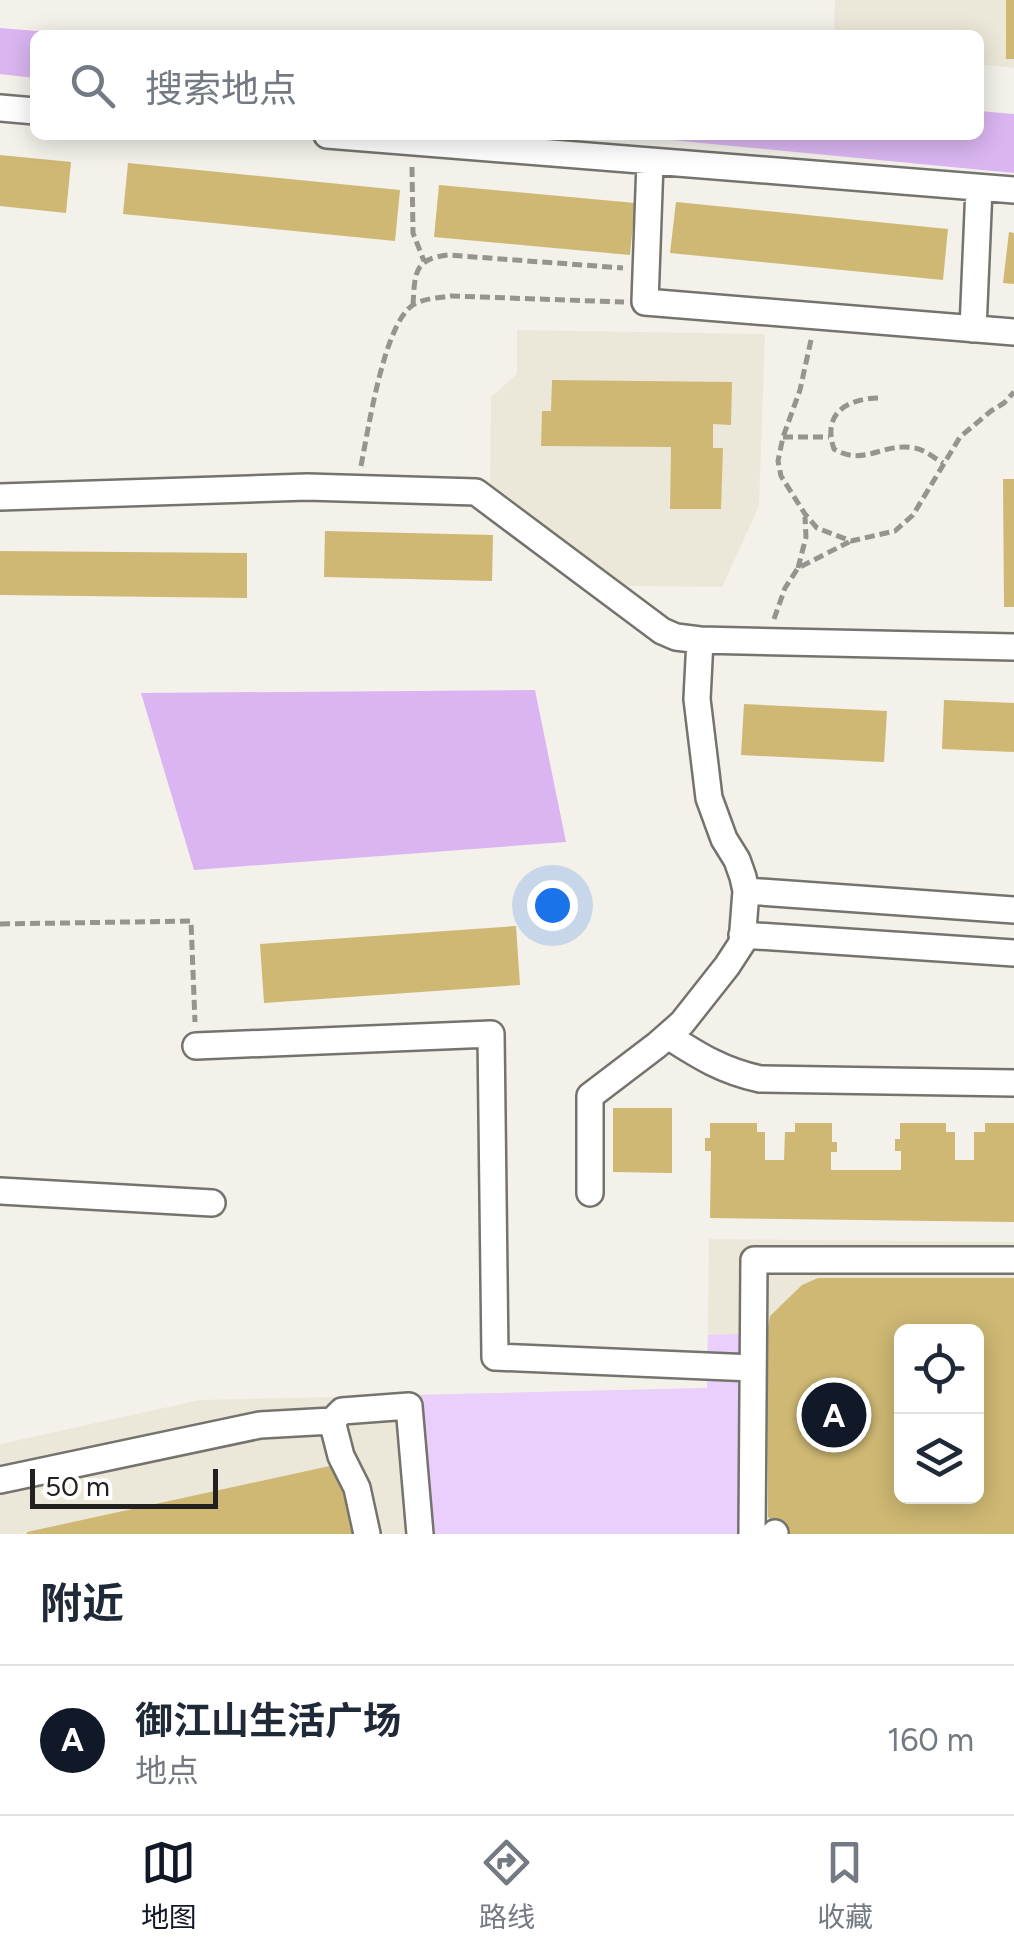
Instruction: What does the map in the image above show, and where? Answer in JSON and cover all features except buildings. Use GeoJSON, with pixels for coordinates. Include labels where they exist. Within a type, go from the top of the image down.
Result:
{"type":"FeatureCollection","features":[{"type":"Feature","properties":{"kind":"lane"},"geometry":{"type":"LineString","coordinates":[[0,108],[30,111]]}},
{"type":"Feature","properties":{"kind":"lane"},"geometry":{"type":"LineString","coordinates":[[389,140],[1014,190]]}},
{"type":"Feature","properties":{"kind":"lane"},"geometry":{"type":"LineString","coordinates":[[650,162],[646,302],[1014,332]]}},
{"type":"Feature","properties":{"kind":"lane"},"geometry":{"type":"LineString","coordinates":[[974,329],[980,188]]}},
{"type":"Feature","properties":{"kind":"lane"},"geometry":{"type":"LineString","coordinates":[[0,497],[308,487],[476,492],[662,631],[676,637],[1014,647]]}},
{"type":"Feature","properties":{"kind":"lane"},"geometry":{"type":"LineString","coordinates":[[590,1193],[590,1096],[682,1024],[742,943],[746,890],[738,860],[724,838],[709,798],[697,699],[700,640]]}},
{"type":"Feature","properties":{"kind":"lane"},"geometry":{"type":"LineString","coordinates":[[746,890],[1014,910]]}},
{"type":"Feature","properties":{"kind":"lane"},"geometry":{"type":"LineString","coordinates":[[742,935],[1014,953]]}},
{"type":"Feature","properties":{"kind":"lane"},"geometry":{"type":"LineString","coordinates":[[196,1046],[491,1034],[495,1357],[753,1368]]}},
{"type":"Feature","properties":{"kind":"lane"},"geometry":{"type":"LineString","coordinates":[[668,1036],[707,1061],[760,1079],[1014,1083]]}},
{"type":"Feature","properties":{"kind":"lane"},"geometry":{"type":"LineString","coordinates":[[0,1191],[212,1203]]}},
{"type":"Feature","properties":{"kind":"lane"},"geometry":{"type":"LineString","coordinates":[[752,1534],[754,1260],[1014,1260]]}},
{"type":"Feature","properties":{"kind":"lane"},"geometry":{"type":"LineString","coordinates":[[0,1480],[260,1425],[332,1420],[342,1410],[410,1406],[420,1534]]}},
{"type":"Feature","properties":{"kind":"lane"},"geometry":{"type":"LineString","coordinates":[[332,1420],[341,1456],[357,1488],[367,1534]]}},
{"type":"Feature","properties":{"kind":"path"},"geometry":{"type":"LineString","coordinates":[[414,142],[412,233],[424,261]]}},
{"type":"Feature","properties":{"kind":"path"},"geometry":{"type":"LineString","coordinates":[[413,305],[415,274],[424,261],[448,256],[646,270]]}},
{"type":"Feature","properties":{"kind":"path"},"geometry":{"type":"LineString","coordinates":[[357,488],[378,382],[400,319],[413,305],[452,296],[646,302]]}},
{"type":"Feature","properties":{"kind":"path"},"geometry":{"type":"LineString","coordinates":[[817,316],[778,462],[781,476],[816,528],[850,541]]}},
{"type":"Feature","properties":{"kind":"path"},"geometry":{"type":"LineString","coordinates":[[798,568],[850,541],[895,530],[914,515],[960,437],[1014,392]]}},
{"type":"Feature","properties":{"kind":"path"},"geometry":{"type":"LineString","coordinates":[[878,398],[854,401],[843,407],[830,426],[834,450],[845,456],[866,456],[888,448],[916,448],[943,463]]}},
{"type":"Feature","properties":{"kind":"path"},"geometry":{"type":"LineString","coordinates":[[783,437],[830,437]]}},
{"type":"Feature","properties":{"kind":"path"},"geometry":{"type":"LineString","coordinates":[[769,641],[776,609],[798,568],[806,537],[805,514]]}},
{"type":"Feature","properties":{"kind":"path"},"geometry":{"type":"LineString","coordinates":[[0,924],[192,922],[196,1046]]}},
{"type":"Feature","properties":{"kind":"shaded area"},"geometry":{"type":"Polygon","coordinates":[[[835,0],[1014,0],[1014,68],[984,65],[984,30],[834,30],[835,0]]]}},
{"type":"Feature","properties":{"kind":"shaded area"},"geometry":{"type":"Polygon","coordinates":[[[0,28],[30,30],[30,77],[0,74],[0,28]]]}},
{"type":"Feature","properties":{"kind":"shaded area"},"geometry":{"type":"Polygon","coordinates":[[[984,111],[1014,114],[1014,173],[671,140],[984,140],[984,111]]]}},
{"type":"Feature","properties":{"kind":"shaded area"},"geometry":{"type":"Polygon","coordinates":[[[517,330],[765,334],[759,506],[722,587],[625,586],[490,486],[491,397],[517,374],[517,330]]]}},
{"type":"Feature","properties":{"kind":"shaded area"},"geometry":{"type":"Polygon","coordinates":[[[535,690],[566,842],[194,870],[141,693],[535,690]]]}},
{"type":"Feature","properties":{"kind":"shaded area"},"geometry":{"type":"Polygon","coordinates":[[[709,1239],[1014,1242],[1014,1534],[0,1534],[0,1444],[200,1400],[707,1388],[709,1239]]]}},
{"type":"Feature","properties":{"kind":"shaded area"},"geometry":{"type":"Polygon","coordinates":[[[742,1334],[741,1534],[430,1534],[417,1395],[707,1388],[708,1335],[742,1334]]]}},
{"type":"Feature","properties":{"kind":"place","name":"御江山生活广场"},"geometry":{"type":"Point","coordinates":[834,1415]}}]}
